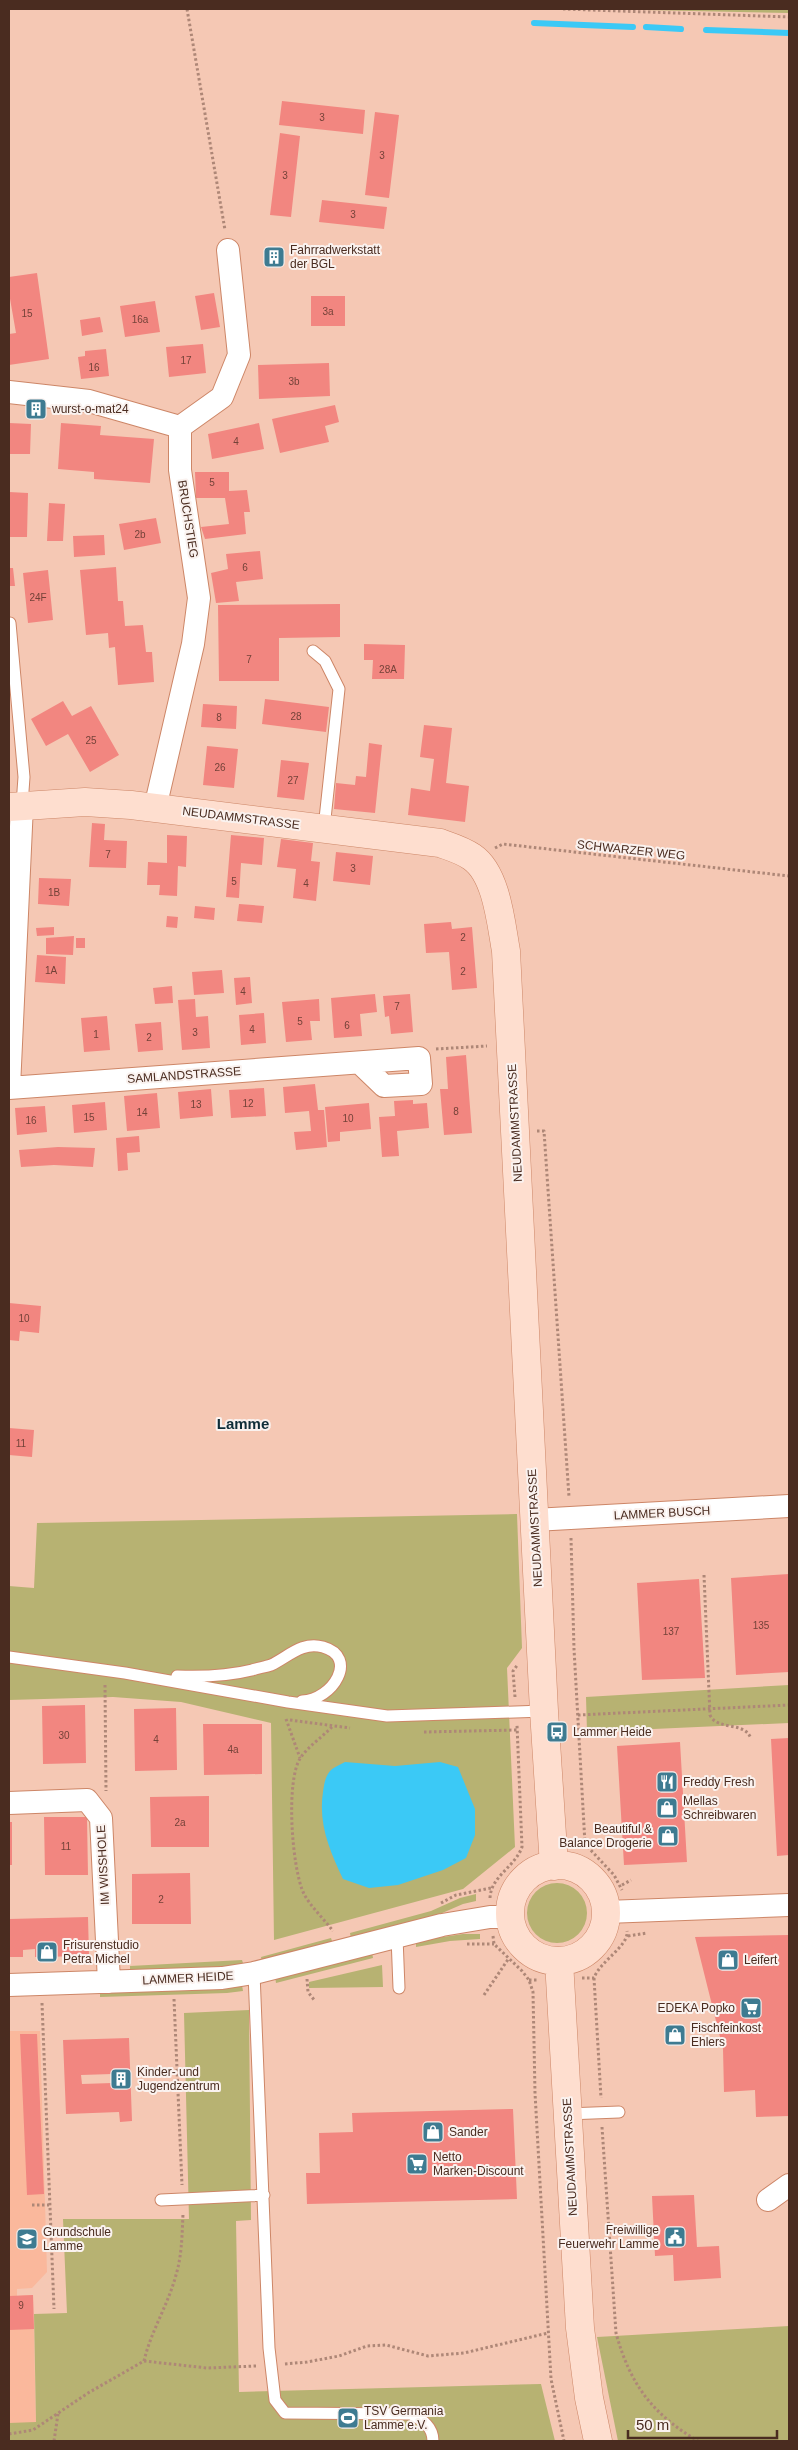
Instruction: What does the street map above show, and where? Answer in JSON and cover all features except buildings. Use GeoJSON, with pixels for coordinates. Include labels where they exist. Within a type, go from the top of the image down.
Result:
{"type":"FeatureCollection","features":[{"type":"Feature","properties":{"kind":"main road","name":"NEUDAMMSTRASSE"},"geometry":{"type":"LineString","coordinates":[[16,806],[85,802],[155,808],[440,843],[459,849],[474,858],[490,882],[506,951],[544,1711],[554,1866]]}},
{"type":"Feature","properties":{"kind":"main road"},"geometry":{"type":"LineString","coordinates":[[554,1866],[574,1868],[591,1878],[602,1893],[606,1912],[603,1930],[593,1946],[580,1956],[560,1961],[541,1958],[526,1949],[500,1917],[524,1880],[537,1870],[554,1866]]}},
{"type":"Feature","properties":{"kind":"main road","name":"NEUDAMMSTRASSE"},"geometry":{"type":"LineString","coordinates":[[560,1961],[580,2328],[589,2398],[598,2441]]}},
{"type":"Feature","properties":{"kind":"street"},"geometry":{"type":"LineString","coordinates":[[9,392],[89,401],[180,427],[222,397],[239,355],[228,250]]}},
{"type":"Feature","properties":{"kind":"street","name":"BRUCHSTIEG"},"geometry":{"type":"LineString","coordinates":[[155,808],[193,644],[200,598],[180,470],[180,427]]}},
{"type":"Feature","properties":{"kind":"street","name":"SAMLANDSTRASSE"},"geometry":{"type":"LineString","coordinates":[[16,806],[9,1087],[419,1058]]}},
{"type":"Feature","properties":{"kind":"street","name":"LAMMER BUSCH"},"geometry":{"type":"LineString","coordinates":[[534,1520],[789,1506]]}},
{"type":"Feature","properties":{"kind":"street","name":"IM WISSHOLE"},"geometry":{"type":"LineString","coordinates":[[9,1803],[86,1800],[101,1818],[109,1982]]}},
{"type":"Feature","properties":{"kind":"street"},"geometry":{"type":"LineString","coordinates":[[606,1912],[789,1905]]}},
{"type":"Feature","properties":{"kind":"street","name":"LAMMER HEIDE"},"geometry":{"type":"LineString","coordinates":[[9,1985],[222,1978],[254,1973],[442,1926],[500,1917]]}},
{"type":"Feature","properties":{"kind":"street"},"geometry":{"type":"LineString","coordinates":[[768,2200],[789,2185]]}},
{"type":"Feature","properties":{"kind":"lane"},"geometry":{"type":"LineString","coordinates":[[10,623],[24,777],[16,806]]}},
{"type":"Feature","properties":{"kind":"lane"},"geometry":{"type":"LineString","coordinates":[[313,651],[325,661],[339,689],[324,828]]}},
{"type":"Feature","properties":{"kind":"lane"},"geometry":{"type":"LineString","coordinates":[[125,1673],[204,1677],[269,1666],[299,1648],[318,1646],[331,1651],[337,1658],[340,1670],[332,1688],[323,1696],[308,1701],[288,1702]]}},
{"type":"Feature","properties":{"kind":"lane"},"geometry":{"type":"LineString","coordinates":[[9,1657],[125,1673],[288,1702],[387,1716],[544,1711]]}},
{"type":"Feature","properties":{"kind":"lane"},"geometry":{"type":"LineString","coordinates":[[397,1937],[399,1988]]}},
{"type":"Feature","properties":{"kind":"lane"},"geometry":{"type":"LineString","coordinates":[[254,1973],[270,2365],[275,2400],[285,2413],[411,2414],[424,2421],[433,2435],[434,2441]]}},
{"type":"Feature","properties":{"kind":"lane"},"geometry":{"type":"LineString","coordinates":[[567,2114],[619,2112]]}},
{"type":"Feature","properties":{"kind":"lane"},"geometry":{"type":"LineString","coordinates":[[161,2200],[264,2195]]}},
{"type":"Feature","properties":{"kind":"path"},"geometry":{"type":"LineString","coordinates":[[187,9],[228,250]]}},
{"type":"Feature","properties":{"kind":"path"},"geometry":{"type":"LineString","coordinates":[[563,9],[789,17]]}},
{"type":"Feature","properties":{"kind":"path","name":"SCHWARZER WEG"},"geometry":{"type":"LineString","coordinates":[[474,858],[503,844],[789,876]]}},
{"type":"Feature","properties":{"kind":"path"},"geometry":{"type":"LineString","coordinates":[[419,1058],[428,1050],[491,1046]]}},
{"type":"Feature","properties":{"kind":"path"},"geometry":{"type":"LineString","coordinates":[[515,1132],[544,1131],[570,1518],[585,1844]]}},
{"type":"Feature","properties":{"kind":"path"},"geometry":{"type":"LineString","coordinates":[[704,1575],[712,1720],[743,1730],[748,1733],[751,1739]]}},
{"type":"Feature","properties":{"kind":"path"},"geometry":{"type":"LineString","coordinates":[[101,1818],[106,1796],[105,1681]]}},
{"type":"Feature","properties":{"kind":"path"},"geometry":{"type":"LineString","coordinates":[[578,1715],[789,1705]]}},
{"type":"Feature","properties":{"kind":"path"},"geometry":{"type":"LineString","coordinates":[[286,1719],[300,1758]]}},
{"type":"Feature","properties":{"kind":"path"},"geometry":{"type":"LineString","coordinates":[[325,1935],[334,1933],[305,1894],[296,1870],[292,1804],[294,1779],[300,1758],[332,1727]]}},
{"type":"Feature","properties":{"kind":"path"},"geometry":{"type":"LineString","coordinates":[[436,1906],[456,1895],[491,1888],[512,1864],[522,1847],[517,1730]]}},
{"type":"Feature","properties":{"kind":"path"},"geometry":{"type":"LineString","coordinates":[[622,1885],[631,1880]]}},
{"type":"Feature","properties":{"kind":"path"},"geometry":{"type":"LineString","coordinates":[[491,1888],[500,1917],[494,1944],[529,1980],[533,1992],[535,2102],[551,2380],[564,2441]]}},
{"type":"Feature","properties":{"kind":"path"},"geometry":{"type":"LineString","coordinates":[[484,1995],[509,1958]]}},
{"type":"Feature","properties":{"kind":"path"},"geometry":{"type":"LineString","coordinates":[[594,1978],[615,2324],[624,2362],[650,2403],[667,2420],[698,2441]]}},
{"type":"Feature","properties":{"kind":"path"},"geometry":{"type":"LineString","coordinates":[[307,1979],[308,1992],[315,2001]]}},
{"type":"Feature","properties":{"kind":"path"},"geometry":{"type":"LineString","coordinates":[[144,2361],[150,2338],[176,2276],[182,2247],[183,2198],[174,1999],[170,1980]]}},
{"type":"Feature","properties":{"kind":"path"},"geometry":{"type":"LineString","coordinates":[[42,2003],[54,2309]]}},
{"type":"Feature","properties":{"kind":"path"},"geometry":{"type":"LineString","coordinates":[[32,2205],[50,2205]]}},
{"type":"Feature","properties":{"kind":"path"},"geometry":{"type":"LineString","coordinates":[[9,2434],[33,2430],[88,2393],[144,2361],[206,2368],[270,2365],[307,2362],[339,2356],[367,2346],[386,2345],[428,2356],[464,2353],[548,2333]]}},
{"type":"Feature","properties":{"kind":"path"},"geometry":{"type":"LineString","coordinates":[[54,2441],[58,2413]]}},
{"type":"Feature","properties":{"kind":"shaded area"},"geometry":{"type":"Polygon","coordinates":[[[593,9],[789,9],[789,13],[593,9]]]}},
{"type":"Feature","properties":{"kind":"shaded area"},"geometry":{"type":"Polygon","coordinates":[[[517,1514],[522,1648],[507,1668],[515,1847],[463,1889],[274,1940],[271,1723],[181,1702],[113,1697],[9,1700],[9,1586],[34,1588],[37,1523],[517,1514]]]}},
{"type":"Feature","properties":{"kind":"shaded area"},"geometry":{"type":"Polygon","coordinates":[[[789,1685],[789,1723],[587,1732],[586,1697],[789,1685]]]}},
{"type":"Feature","properties":{"kind":"shaded area"},"geometry":{"type":"Polygon","coordinates":[[[557,1883],[573,1888],[578,1892],[582,1897],[587,1913],[582,1929],[578,1934],[573,1938],[557,1943],[541,1938],[536,1934],[532,1929],[527,1913],[532,1897],[536,1892],[541,1888],[557,1883]]]}},
{"type":"Feature","properties":{"kind":"shaded area"},"geometry":{"type":"Polygon","coordinates":[[[476,1894],[476,1901],[463,1904],[433,1917],[351,1939],[350,1933],[431,1911],[460,1898],[476,1894]]]}},
{"type":"Feature","properties":{"kind":"shaded area"},"geometry":{"type":"Polygon","coordinates":[[[463,1934],[480,1934],[480,1939],[450,1941],[416,1947],[416,1941],[463,1934]]]}},
{"type":"Feature","properties":{"kind":"shaded area"},"geometry":{"type":"Polygon","coordinates":[[[331,1938],[333,1944],[262,1962],[261,1957],[331,1938]]]}},
{"type":"Feature","properties":{"kind":"shaded area"},"geometry":{"type":"Polygon","coordinates":[[[372,1952],[373,1958],[276,1983],[275,1976],[372,1952]]]}},
{"type":"Feature","properties":{"kind":"shaded area"},"geometry":{"type":"Polygon","coordinates":[[[242,1960],[244,1966],[130,1973],[130,1966],[242,1960]]]}},
{"type":"Feature","properties":{"kind":"shaded area"},"geometry":{"type":"Polygon","coordinates":[[[382,1965],[383,1987],[309,1988],[309,1982],[382,1965]]]}},
{"type":"Feature","properties":{"kind":"shaded area"},"geometry":{"type":"Polygon","coordinates":[[[242,1985],[243,1991],[227,1993],[100,1997],[100,1991],[242,1985]]]}},
{"type":"Feature","properties":{"kind":"shaded area"},"geometry":{"type":"Polygon","coordinates":[[[249,2010],[251,2220],[236,2221],[239,2392],[541,2384],[555,2441],[9,2441],[9,2423],[36,2422],[34,2314],[67,2313],[63,2219],[189,2219],[184,2013],[249,2010]]]}},
{"type":"Feature","properties":{"kind":"shaded area","name":"Grundschule Lamme"},"geometry":{"type":"Polygon","coordinates":[[[9,2031],[40,2031],[47,2272],[32,2288],[17,2289],[17,2296],[33,2295],[36,2423],[9,2423],[9,2031]]]}},
{"type":"Feature","properties":{"kind":"shaded area"},"geometry":{"type":"Polygon","coordinates":[[[789,2326],[789,2441],[618,2441],[597,2337],[789,2326]]]}},
{"type":"Feature","properties":{"kind":"water"},"geometry":{"type":"Polygon","coordinates":[[[345,1762],[395,1766],[440,1762],[458,1767],[475,1809],[475,1835],[466,1858],[443,1870],[398,1885],[369,1888],[343,1879],[326,1837],[322,1804],[327,1775],[332,1769],[345,1762]]]}},
{"type":"Feature","properties":{"kind":"waterway"},"geometry":{"type":"LineString","coordinates":[[534,23],[633,27]]}},
{"type":"Feature","properties":{"kind":"waterway"},"geometry":{"type":"LineString","coordinates":[[646,27],[681,29]]}},
{"type":"Feature","properties":{"kind":"waterway"},"geometry":{"type":"LineString","coordinates":[[706,30],[789,33]]}},
{"type":"Feature","properties":{"kind":"place","name":"Fahrradwerkstatt der BGL"},"geometry":{"type":"Point","coordinates":[274,257]}},
{"type":"Feature","properties":{"kind":"place","name":"wurst-o-mat24"},"geometry":{"type":"Point","coordinates":[36,409]}},
{"type":"Feature","properties":{"kind":"place","name":"Lammer Heide"},"geometry":{"type":"Point","coordinates":[557,1732]}},
{"type":"Feature","properties":{"kind":"place","name":"Freddy Fresh"},"geometry":{"type":"Point","coordinates":[667,1782]}},
{"type":"Feature","properties":{"kind":"place","name":"Mellas Schreibwaren"},"geometry":{"type":"Point","coordinates":[667,1808]}},
{"type":"Feature","properties":{"kind":"place","name":"Beautiful & Balance Drogerie"},"geometry":{"type":"Point","coordinates":[668,1836]}},
{"type":"Feature","properties":{"kind":"place","name":"Frisurenstudio Petra Michel"},"geometry":{"type":"Point","coordinates":[47,1952]}},
{"type":"Feature","properties":{"kind":"place","name":"Leifert"},"geometry":{"type":"Point","coordinates":[728,1960]}},
{"type":"Feature","properties":{"kind":"place","name":"EDEKA Popko"},"geometry":{"type":"Point","coordinates":[751,2008]}},
{"type":"Feature","properties":{"kind":"place","name":"Fischfeinkost Ehlers"},"geometry":{"type":"Point","coordinates":[675,2035]}},
{"type":"Feature","properties":{"kind":"place","name":"Kinder- und Jugendzentrum"},"geometry":{"type":"Point","coordinates":[121,2079]}},
{"type":"Feature","properties":{"kind":"place","name":"Sander"},"geometry":{"type":"Point","coordinates":[433,2132]}},
{"type":"Feature","properties":{"kind":"place","name":"Netto Marken-Discount"},"geometry":{"type":"Point","coordinates":[417,2164]}},
{"type":"Feature","properties":{"kind":"place","name":"Freiwillige Feuerwehr Lamme"},"geometry":{"type":"Point","coordinates":[675,2237]}},
{"type":"Feature","properties":{"kind":"place","name":"Grundschule Lamme"},"geometry":{"type":"Point","coordinates":[27,2239]}},
{"type":"Feature","properties":{"kind":"place","name":"TSV Germania Lamme e.V."},"geometry":{"type":"Point","coordinates":[348,2418]}},
{"type":"Feature","properties":{"kind":"district","name":"Lamme"},"geometry":{"type":"Point","coordinates":[243,1424]}}]}
